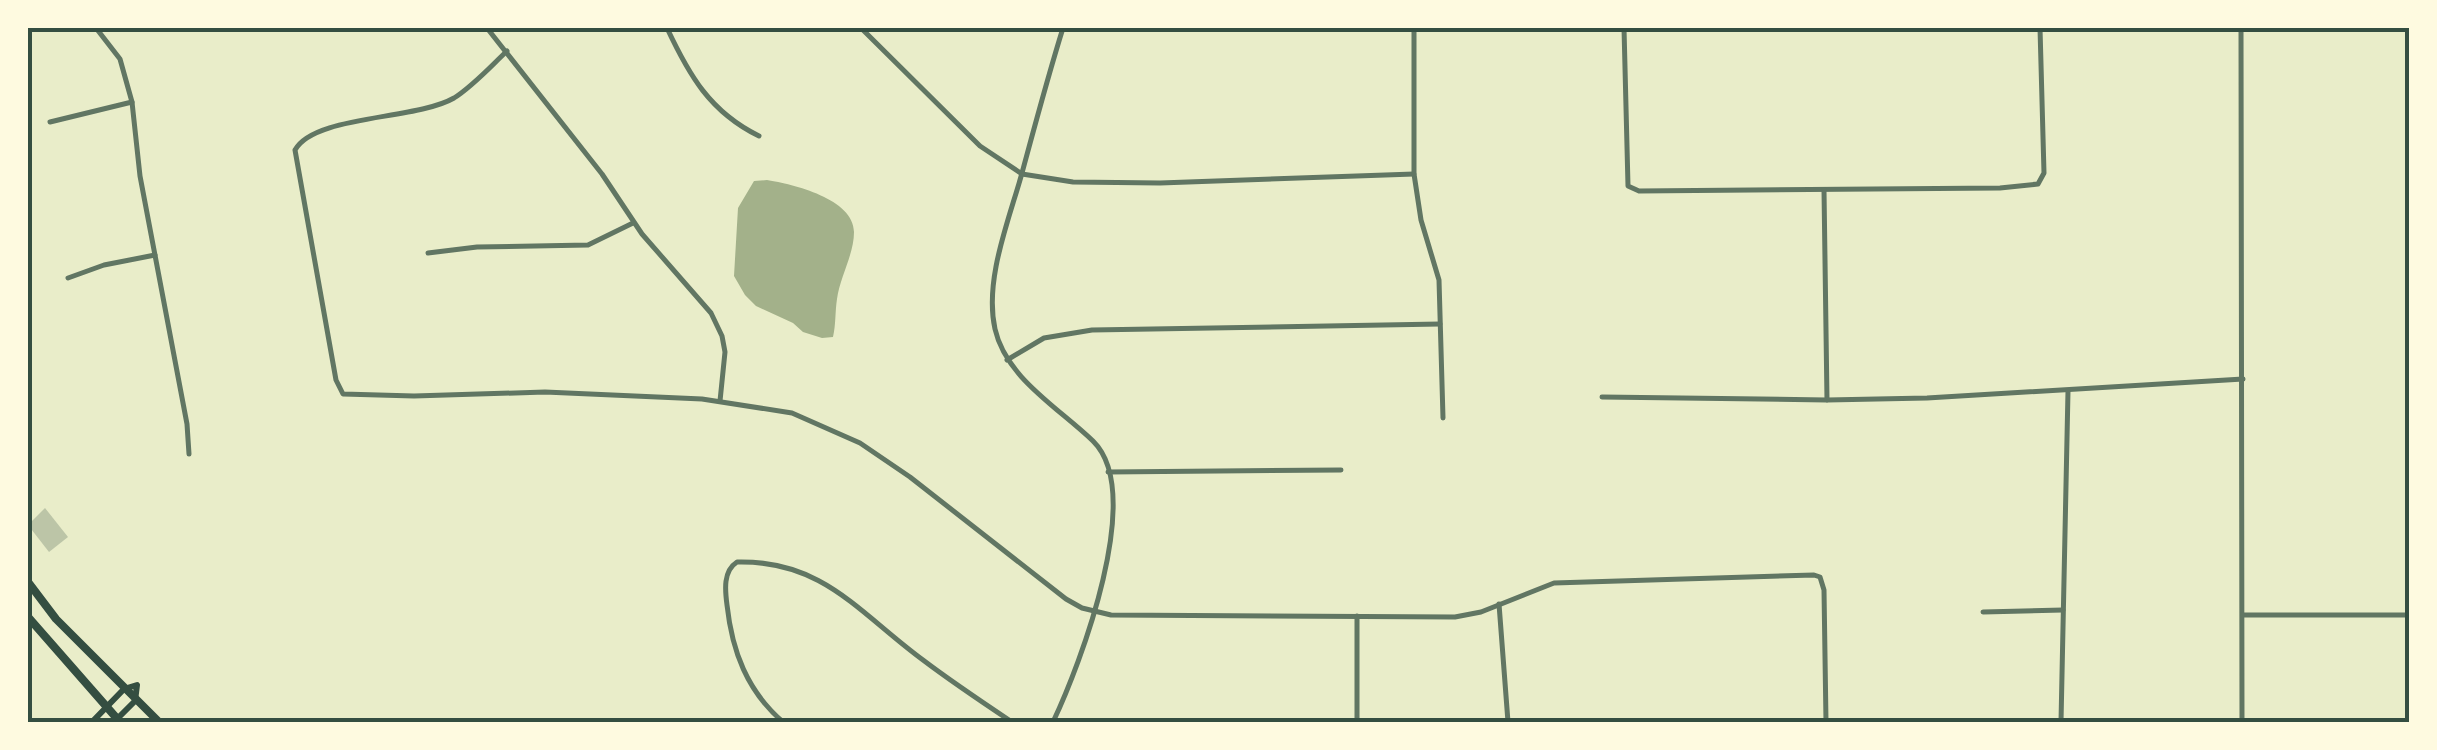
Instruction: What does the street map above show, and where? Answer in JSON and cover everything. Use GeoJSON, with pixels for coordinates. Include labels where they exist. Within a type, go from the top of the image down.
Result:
{"type":"FeatureCollection","features":[{"type":"Feature","properties":{"kind":"main road"},"geometry":{"type":"LineString","coordinates":[[28,582],[56,619],[160,722]]}},
{"type":"Feature","properties":{"kind":"main road"},"geometry":{"type":"LineString","coordinates":[[28,617],[117,722],[136,702]]}},
{"type":"Feature","properties":{"kind":"main road"},"geometry":{"type":"LineString","coordinates":[[92,722],[124,689]]}},
{"type":"Feature","properties":{"kind":"street"},"geometry":{"type":"LineString","coordinates":[[96,28],[120,59],[132,102],[140,176],[187,424],[189,454]]}},
{"type":"Feature","properties":{"kind":"street"},"geometry":{"type":"LineString","coordinates":[[487,28],[602,174],[633,223],[711,313],[725,352],[720,401]]}},
{"type":"Feature","properties":{"kind":"street"},"geometry":{"type":"LineString","coordinates":[[669,28],[693,79],[721,114],[759,136]]}},
{"type":"Feature","properties":{"kind":"street"},"geometry":{"type":"LineString","coordinates":[[861,28],[980,146],[1022,174],[1073,182],[1160,183],[1414,174]]}},
{"type":"Feature","properties":{"kind":"street"},"geometry":{"type":"LineString","coordinates":[[1053,722],[1097,612],[1106,575],[1111,529],[1108,472],[1096,445],[1024,380],[1008,360],[994,328],[992,307],[995,278],[1063,28]]}},
{"type":"Feature","properties":{"kind":"street"},"geometry":{"type":"LineString","coordinates":[[1414,28],[1414,174],[1420,220],[1439,280],[1443,418]]}},
{"type":"Feature","properties":{"kind":"street"},"geometry":{"type":"LineString","coordinates":[[1624,28],[1630,190],[2030,186],[2043,179],[2040,28]]}},
{"type":"Feature","properties":{"kind":"street"},"geometry":{"type":"LineString","coordinates":[[2241,28],[2242,722]]}},
{"type":"Feature","properties":{"kind":"street"},"geometry":{"type":"LineString","coordinates":[[507,51],[455,97],[399,116],[340,125],[299,142],[295,156],[336,380],[343,394],[544,392],[720,401],[792,413],[860,443],[910,477],[1057,593],[1111,615],[1455,617],[1482,612],[1554,582],[1814,575],[1823,582],[1826,722]]}},
{"type":"Feature","properties":{"kind":"street"},"geometry":{"type":"LineString","coordinates":[[50,122],[132,102]]}},
{"type":"Feature","properties":{"kind":"street"},"geometry":{"type":"LineString","coordinates":[[1824,190],[1828,400]]}},
{"type":"Feature","properties":{"kind":"street"},"geometry":{"type":"LineString","coordinates":[[428,253],[476,247],[588,245],[633,223]]}},
{"type":"Feature","properties":{"kind":"street"},"geometry":{"type":"LineString","coordinates":[[68,278],[104,265],[155,255]]}},
{"type":"Feature","properties":{"kind":"street"},"geometry":{"type":"LineString","coordinates":[[1008,360],[1044,338],[1092,330],[1440,324]]}},
{"type":"Feature","properties":{"kind":"street"},"geometry":{"type":"LineString","coordinates":[[1602,397],[1828,400],[2243,378]]}},
{"type":"Feature","properties":{"kind":"street"},"geometry":{"type":"LineString","coordinates":[[2061,722],[2068,390]]}},
{"type":"Feature","properties":{"kind":"street"},"geometry":{"type":"LineString","coordinates":[[1108,472],[1341,470]]}},
{"type":"Feature","properties":{"kind":"street"},"geometry":{"type":"LineString","coordinates":[[783,722],[768,710],[743,670],[730,638],[725,590],[728,570],[737,562],[786,565],[819,580],[921,659],[1012,722]]}},
{"type":"Feature","properties":{"kind":"street"},"geometry":{"type":"LineString","coordinates":[[1500,604],[1508,722]]}},
{"type":"Feature","properties":{"kind":"street"},"geometry":{"type":"LineString","coordinates":[[1983,612],[2063,610]]}},
{"type":"Feature","properties":{"kind":"street"},"geometry":{"type":"LineString","coordinates":[[1357,614],[1357,722]]}},
{"type":"Feature","properties":{"kind":"street"},"geometry":{"type":"LineString","coordinates":[[2243,615],[2410,615]]}},
{"type":"Feature","properties":{"kind":"shaded area"},"geometry":{"type":"Polygon","coordinates":[[[767,180],[820,195],[851,220],[853,240],[839,291],[833,337],[803,332],[793,323],[756,306],[734,276],[738,208],[754,181],[767,180]]]}},
{"type":"Feature","properties":{"kind":"building"},"geometry":{"type":"Polygon","coordinates":[[[45,508],[68,537],[49,552],[28,525],[45,508]]]}}]}
